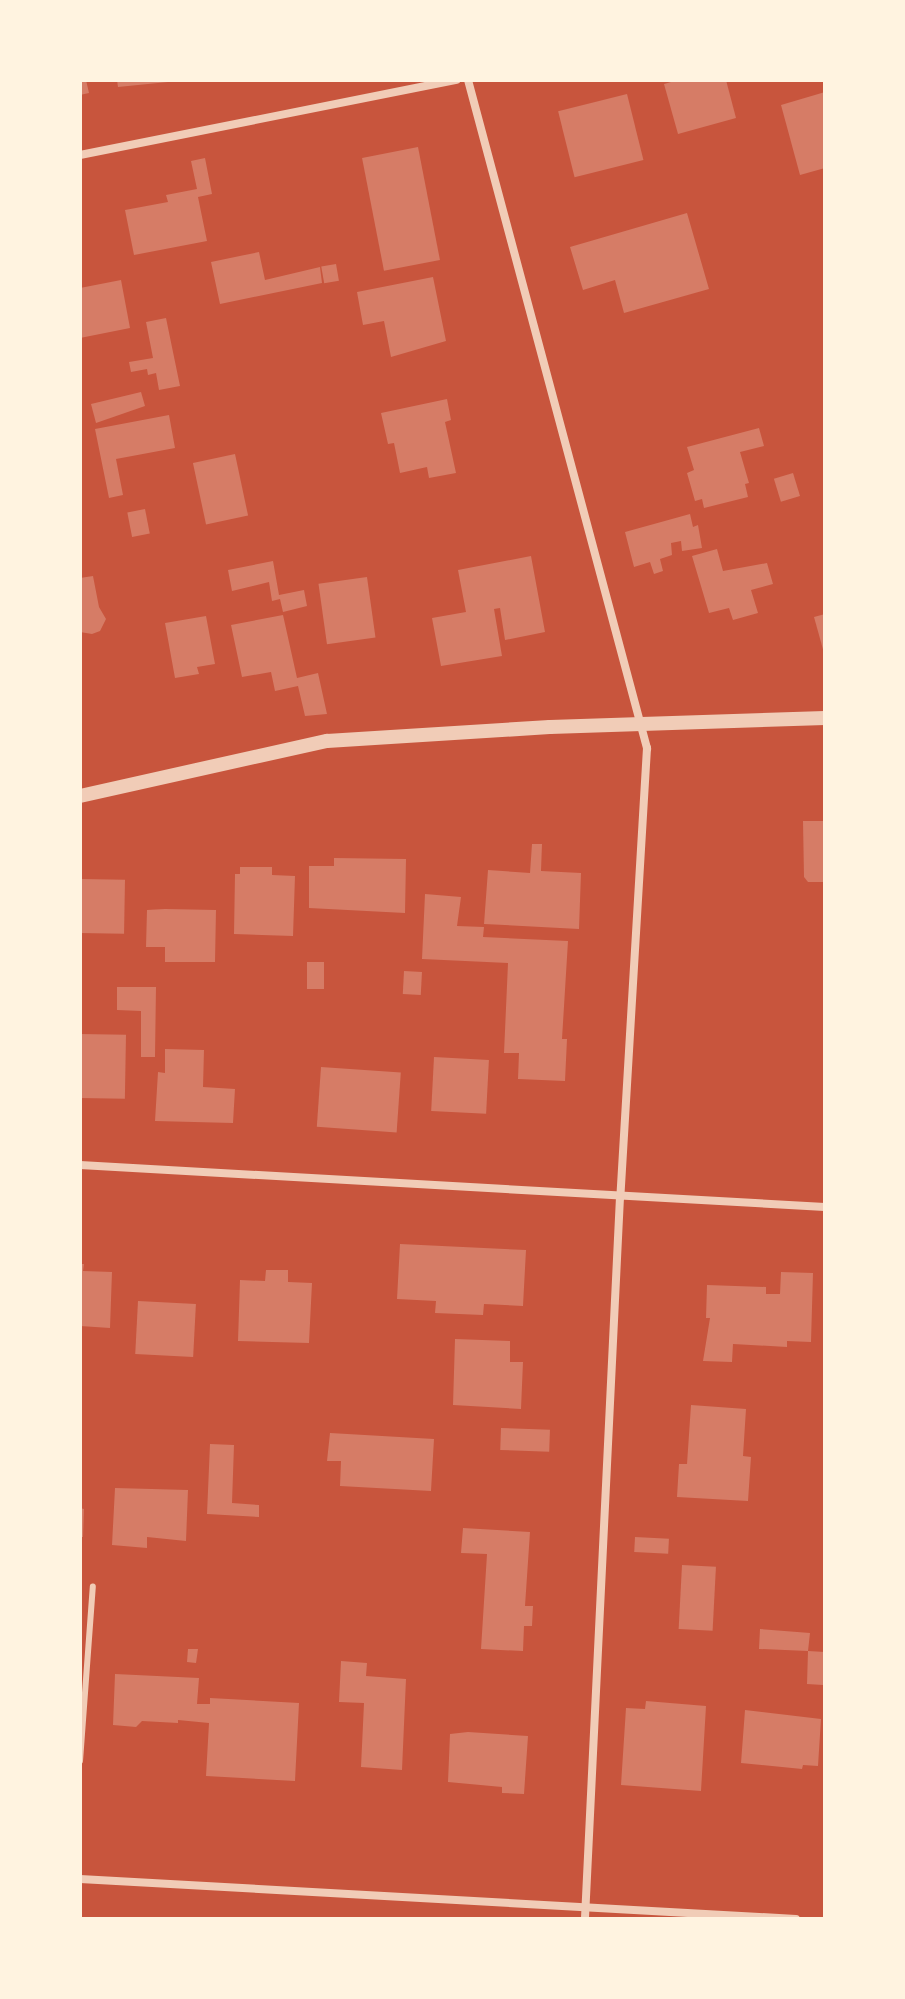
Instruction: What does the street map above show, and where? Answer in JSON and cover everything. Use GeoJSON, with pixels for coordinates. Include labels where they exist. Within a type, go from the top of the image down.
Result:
{"type":"FeatureCollection","features":[{"type":"Feature","properties":{"kind":"street"},"geometry":{"type":"LineString","coordinates":[[80,155],[457,80]]}},
{"type":"Feature","properties":{"kind":"street"},"geometry":{"type":"LineString","coordinates":[[468,80],[638,725],[647,748],[620,1197],[585,1919]]}},
{"type":"Feature","properties":{"kind":"street"},"geometry":{"type":"LineString","coordinates":[[80,796],[327,741],[550,727],[825,718]]}},
{"type":"Feature","properties":{"kind":"street"},"geometry":{"type":"LineString","coordinates":[[80,1165],[825,1207]]}},
{"type":"Feature","properties":{"kind":"street"},"geometry":{"type":"LineString","coordinates":[[80,1879],[796,1919]]}},
{"type":"Feature","properties":{"kind":"lane"},"geometry":{"type":"LineString","coordinates":[[80,1761],[93,1586]]}},
{"type":"Feature","properties":{"kind":"building"},"geometry":{"type":"Polygon","coordinates":[[[80,80],[86,80],[89,93],[80,95],[80,80]]]}},
{"type":"Feature","properties":{"kind":"building"},"geometry":{"type":"Polygon","coordinates":[[[117,80],[178,80],[178,81],[118,87],[117,80]]]}},
{"type":"Feature","properties":{"kind":"building"},"geometry":{"type":"Polygon","coordinates":[[[678,80],[726,80],[736,118],[678,134],[664,84],[678,80]]]}},
{"type":"Feature","properties":{"kind":"building"},"geometry":{"type":"Polygon","coordinates":[[[825,92],[825,168],[800,175],[781,105],[825,92]]]}},
{"type":"Feature","properties":{"kind":"building"},"geometry":{"type":"Polygon","coordinates":[[[627,94],[643,160],[575,177],[558,111],[627,94]]]}},
{"type":"Feature","properties":{"kind":"building"},"geometry":{"type":"Polygon","coordinates":[[[418,147],[440,260],[384,271],[362,158],[418,147]]]}},
{"type":"Feature","properties":{"kind":"building"},"geometry":{"type":"Polygon","coordinates":[[[205,158],[212,194],[198,197],[207,241],[134,255],[125,210],[168,202],[166,195],[197,189],[191,161],[205,158]]]}},
{"type":"Feature","properties":{"kind":"building"},"geometry":{"type":"Polygon","coordinates":[[[687,213],[709,289],[624,313],[615,280],[583,290],[570,247],[687,213]]]}},
{"type":"Feature","properties":{"kind":"building"},"geometry":{"type":"Polygon","coordinates":[[[259,252],[265,280],[320,267],[322,283],[220,304],[211,262],[259,252]]]}},
{"type":"Feature","properties":{"kind":"building"},"geometry":{"type":"Polygon","coordinates":[[[336,264],[339,281],[324,283],[321,267],[336,264]]]}},
{"type":"Feature","properties":{"kind":"building"},"geometry":{"type":"Polygon","coordinates":[[[433,277],[446,341],[391,357],[384,321],[363,325],[357,292],[433,277]]]}},
{"type":"Feature","properties":{"kind":"building"},"geometry":{"type":"Polygon","coordinates":[[[121,280],[130,328],[80,338],[80,288],[121,280]]]}},
{"type":"Feature","properties":{"kind":"building"},"geometry":{"type":"Polygon","coordinates":[[[166,318],[180,386],[159,390],[156,373],[148,375],[147,369],[131,372],[129,362],[153,358],[146,322],[166,318]]]}},
{"type":"Feature","properties":{"kind":"building"},"geometry":{"type":"Polygon","coordinates":[[[141,392],[145,406],[96,423],[91,404],[141,392]]]}},
{"type":"Feature","properties":{"kind":"building"},"geometry":{"type":"Polygon","coordinates":[[[447,399],[451,420],[445,422],[456,473],[429,478],[427,467],[400,473],[394,443],[388,444],[381,413],[447,399]]]}},
{"type":"Feature","properties":{"kind":"building"},"geometry":{"type":"Polygon","coordinates":[[[169,415],[175,448],[116,459],[123,495],[109,498],[95,429],[169,415]]]}},
{"type":"Feature","properties":{"kind":"building"},"geometry":{"type":"Polygon","coordinates":[[[759,428],[764,446],[740,452],[749,483],[745,484],[748,497],[704,508],[702,499],[695,501],[687,473],[694,470],[687,447],[759,428]]]}},
{"type":"Feature","properties":{"kind":"building"},"geometry":{"type":"Polygon","coordinates":[[[235,454],[248,516],[206,525],[193,463],[235,454]]]}},
{"type":"Feature","properties":{"kind":"building"},"geometry":{"type":"Polygon","coordinates":[[[793,473],[800,496],[781,502],[774,479],[793,473]]]}},
{"type":"Feature","properties":{"kind":"building"},"geometry":{"type":"Polygon","coordinates":[[[145,509],[150,534],[132,537],[127,512],[145,509]]]}},
{"type":"Feature","properties":{"kind":"building"},"geometry":{"type":"Polygon","coordinates":[[[690,514],[693,527],[698,525],[702,548],[682,551],[681,541],[671,543],[672,555],[660,559],[663,571],[654,574],[650,562],[634,567],[625,532],[690,514]]]}},
{"type":"Feature","properties":{"kind":"building"},"geometry":{"type":"Polygon","coordinates":[[[717,549],[723,571],[767,563],[773,584],[751,590],[758,613],[733,620],[729,608],[709,613],[692,556],[717,549]]]}},
{"type":"Feature","properties":{"kind":"building"},"geometry":{"type":"Polygon","coordinates":[[[531,556],[545,632],[505,640],[500,608],[494,609],[502,656],[441,666],[432,618],[466,612],[458,570],[531,556]]]}},
{"type":"Feature","properties":{"kind":"building"},"geometry":{"type":"Polygon","coordinates":[[[273,561],[279,595],[304,590],[307,606],[283,612],[280,599],[272,601],[269,582],[232,591],[228,570],[273,561]]]}},
{"type":"Feature","properties":{"kind":"building"},"geometry":{"type":"Polygon","coordinates":[[[93,576],[99,607],[106,619],[100,631],[92,634],[80,632],[80,578],[93,576]]]}},
{"type":"Feature","properties":{"kind":"building"},"geometry":{"type":"Polygon","coordinates":[[[367,577],[375,637],[327,644],[318,584],[367,577]]]}},
{"type":"Feature","properties":{"kind":"building"},"geometry":{"type":"Polygon","coordinates":[[[825,614],[825,653],[824,653],[814,617],[825,614]]]}},
{"type":"Feature","properties":{"kind":"building"},"geometry":{"type":"Polygon","coordinates":[[[283,615],[297,678],[318,673],[327,714],[305,716],[298,686],[275,691],[271,672],[242,677],[231,625],[283,615]]]}},
{"type":"Feature","properties":{"kind":"building"},"geometry":{"type":"Polygon","coordinates":[[[206,616],[215,664],[197,667],[199,674],[175,678],[165,623],[206,616]]]}},
{"type":"Feature","properties":{"kind":"building"},"geometry":{"type":"Polygon","coordinates":[[[803,821],[825,821],[825,882],[808,882],[804,877],[803,821]]]}},
{"type":"Feature","properties":{"kind":"building"},"geometry":{"type":"Polygon","coordinates":[[[532,844],[542,844],[541,871],[581,873],[579,929],[484,924],[488,870],[530,873],[532,844]]]}},
{"type":"Feature","properties":{"kind":"building"},"geometry":{"type":"Polygon","coordinates":[[[334,858],[406,859],[405,913],[309,908],[309,866],[334,866],[334,858]]]}},
{"type":"Feature","properties":{"kind":"building"},"geometry":{"type":"Polygon","coordinates":[[[240,867],[272,867],[272,875],[295,876],[293,936],[234,934],[235,874],[240,874],[240,867]]]}},
{"type":"Feature","properties":{"kind":"building"},"geometry":{"type":"Polygon","coordinates":[[[80,879],[125,880],[124,934],[80,933],[80,879]]]}},
{"type":"Feature","properties":{"kind":"building"},"geometry":{"type":"Polygon","coordinates":[[[425,894],[461,897],[457,926],[484,927],[483,937],[568,941],[562,1039],[567,1039],[565,1081],[518,1079],[519,1053],[504,1053],[508,963],[422,959],[425,894]]]}},
{"type":"Feature","properties":{"kind":"building"},"geometry":{"type":"Polygon","coordinates":[[[147,910],[216,910],[215,962],[165,962],[165,947],[146,947],[147,910]]]}},
{"type":"Feature","properties":{"kind":"building"},"geometry":{"type":"Polygon","coordinates":[[[307,962],[324,962],[324,989],[307,989],[307,962]]]}},
{"type":"Feature","properties":{"kind":"building"},"geometry":{"type":"Polygon","coordinates":[[[404,971],[422,972],[421,995],[403,994],[404,971]]]}},
{"type":"Feature","properties":{"kind":"building"},"geometry":{"type":"Polygon","coordinates":[[[117,987],[156,987],[155,1057],[141,1057],[141,1011],[117,1010],[117,987]]]}},
{"type":"Feature","properties":{"kind":"building"},"geometry":{"type":"Polygon","coordinates":[[[80,1034],[126,1035],[125,1099],[80,1098],[80,1034]]]}},
{"type":"Feature","properties":{"kind":"building"},"geometry":{"type":"Polygon","coordinates":[[[165,1049],[204,1050],[203,1087],[235,1089],[233,1123],[155,1121],[158,1072],[165,1073],[165,1049]]]}},
{"type":"Feature","properties":{"kind":"building"},"geometry":{"type":"Polygon","coordinates":[[[434,1057],[489,1060],[486,1114],[431,1111],[434,1057]]]}},
{"type":"Feature","properties":{"kind":"building"},"geometry":{"type":"Polygon","coordinates":[[[321,1067],[401,1073],[397,1132],[317,1127],[321,1067]]]}},
{"type":"Feature","properties":{"kind":"building"},"geometry":{"type":"Polygon","coordinates":[[[400,1244],[526,1250],[523,1306],[484,1304],[483,1315],[435,1313],[436,1301],[397,1299],[400,1244]]]}},
{"type":"Feature","properties":{"kind":"building"},"geometry":{"type":"Polygon","coordinates":[[[80,1264],[84,1264],[83,1271],[112,1272],[110,1328],[80,1326],[80,1264]]]}},
{"type":"Feature","properties":{"kind":"building"},"geometry":{"type":"Polygon","coordinates":[[[266,1270],[288,1270],[288,1282],[312,1283],[309,1343],[238,1341],[240,1280],[265,1281],[266,1270]]]}},
{"type":"Feature","properties":{"kind":"building"},"geometry":{"type":"Polygon","coordinates":[[[781,1272],[813,1273],[811,1342],[787,1341],[787,1347],[733,1344],[732,1362],[703,1361],[710,1318],[706,1318],[707,1285],[766,1287],[766,1294],[780,1294],[781,1272]]]}},
{"type":"Feature","properties":{"kind":"building"},"geometry":{"type":"Polygon","coordinates":[[[138,1301],[196,1304],[193,1357],[135,1354],[138,1301]]]}},
{"type":"Feature","properties":{"kind":"building"},"geometry":{"type":"Polygon","coordinates":[[[455,1339],[510,1341],[510,1362],[523,1362],[521,1409],[453,1405],[455,1339]]]}},
{"type":"Feature","properties":{"kind":"building"},"geometry":{"type":"Polygon","coordinates":[[[691,1405],[746,1409],[743,1456],[751,1457],[748,1501],[677,1497],[679,1464],[687,1464],[691,1405]]]}},
{"type":"Feature","properties":{"kind":"building"},"geometry":{"type":"Polygon","coordinates":[[[501,1428],[550,1430],[549,1452],[500,1450],[501,1428]]]}},
{"type":"Feature","properties":{"kind":"building"},"geometry":{"type":"Polygon","coordinates":[[[330,1433],[434,1439],[431,1491],[340,1486],[341,1461],[327,1461],[330,1433]]]}},
{"type":"Feature","properties":{"kind":"building"},"geometry":{"type":"Polygon","coordinates":[[[210,1444],[234,1445],[232,1503],[259,1505],[259,1517],[207,1514],[210,1444]]]}},
{"type":"Feature","properties":{"kind":"building"},"geometry":{"type":"Polygon","coordinates":[[[115,1488],[188,1490],[186,1541],[147,1537],[147,1548],[112,1545],[115,1488]]]}},
{"type":"Feature","properties":{"kind":"building"},"geometry":{"type":"Polygon","coordinates":[[[80,1508],[84,1509],[83,1537],[80,1537],[80,1508]]]}},
{"type":"Feature","properties":{"kind":"building"},"geometry":{"type":"Polygon","coordinates":[[[463,1528],[530,1532],[525,1606],[533,1606],[532,1626],[524,1626],[523,1651],[481,1649],[487,1554],[461,1553],[463,1528]]]}},
{"type":"Feature","properties":{"kind":"building"},"geometry":{"type":"Polygon","coordinates":[[[635,1537],[669,1539],[668,1554],[634,1552],[635,1537]]]}},
{"type":"Feature","properties":{"kind":"building"},"geometry":{"type":"Polygon","coordinates":[[[682,1565],[716,1567],[713,1631],[679,1629],[682,1565]]]}},
{"type":"Feature","properties":{"kind":"building"},"geometry":{"type":"Polygon","coordinates":[[[760,1629],[810,1633],[808,1651],[759,1649],[760,1629]]]}},
{"type":"Feature","properties":{"kind":"building"},"geometry":{"type":"Polygon","coordinates":[[[188,1649],[198,1649],[196,1663],[187,1662],[188,1649]]]}},
{"type":"Feature","properties":{"kind":"building"},"geometry":{"type":"Polygon","coordinates":[[[808,1651],[825,1652],[823,1685],[807,1684],[808,1651]]]}},
{"type":"Feature","properties":{"kind":"building"},"geometry":{"type":"Polygon","coordinates":[[[341,1661],[367,1663],[366,1676],[406,1679],[402,1770],[361,1767],[364,1703],[339,1702],[341,1661]]]}},
{"type":"Feature","properties":{"kind":"building"},"geometry":{"type":"Polygon","coordinates":[[[115,1674],[199,1678],[197,1704],[210,1704],[210,1698],[299,1703],[295,1781],[206,1776],[209,1723],[178,1720],[178,1723],[142,1721],[136,1727],[113,1725],[115,1674]]]}},
{"type":"Feature","properties":{"kind":"building"},"geometry":{"type":"Polygon","coordinates":[[[646,1701],[706,1706],[701,1791],[621,1785],[626,1708],[645,1709],[646,1701]]]}},
{"type":"Feature","properties":{"kind":"building"},"geometry":{"type":"Polygon","coordinates":[[[745,1710],[821,1719],[818,1766],[803,1765],[802,1769],[741,1763],[745,1710]]]}},
{"type":"Feature","properties":{"kind":"building"},"geometry":{"type":"Polygon","coordinates":[[[468,1732],[528,1736],[524,1794],[502,1793],[502,1787],[448,1782],[450,1734],[468,1732]]]}}]}
